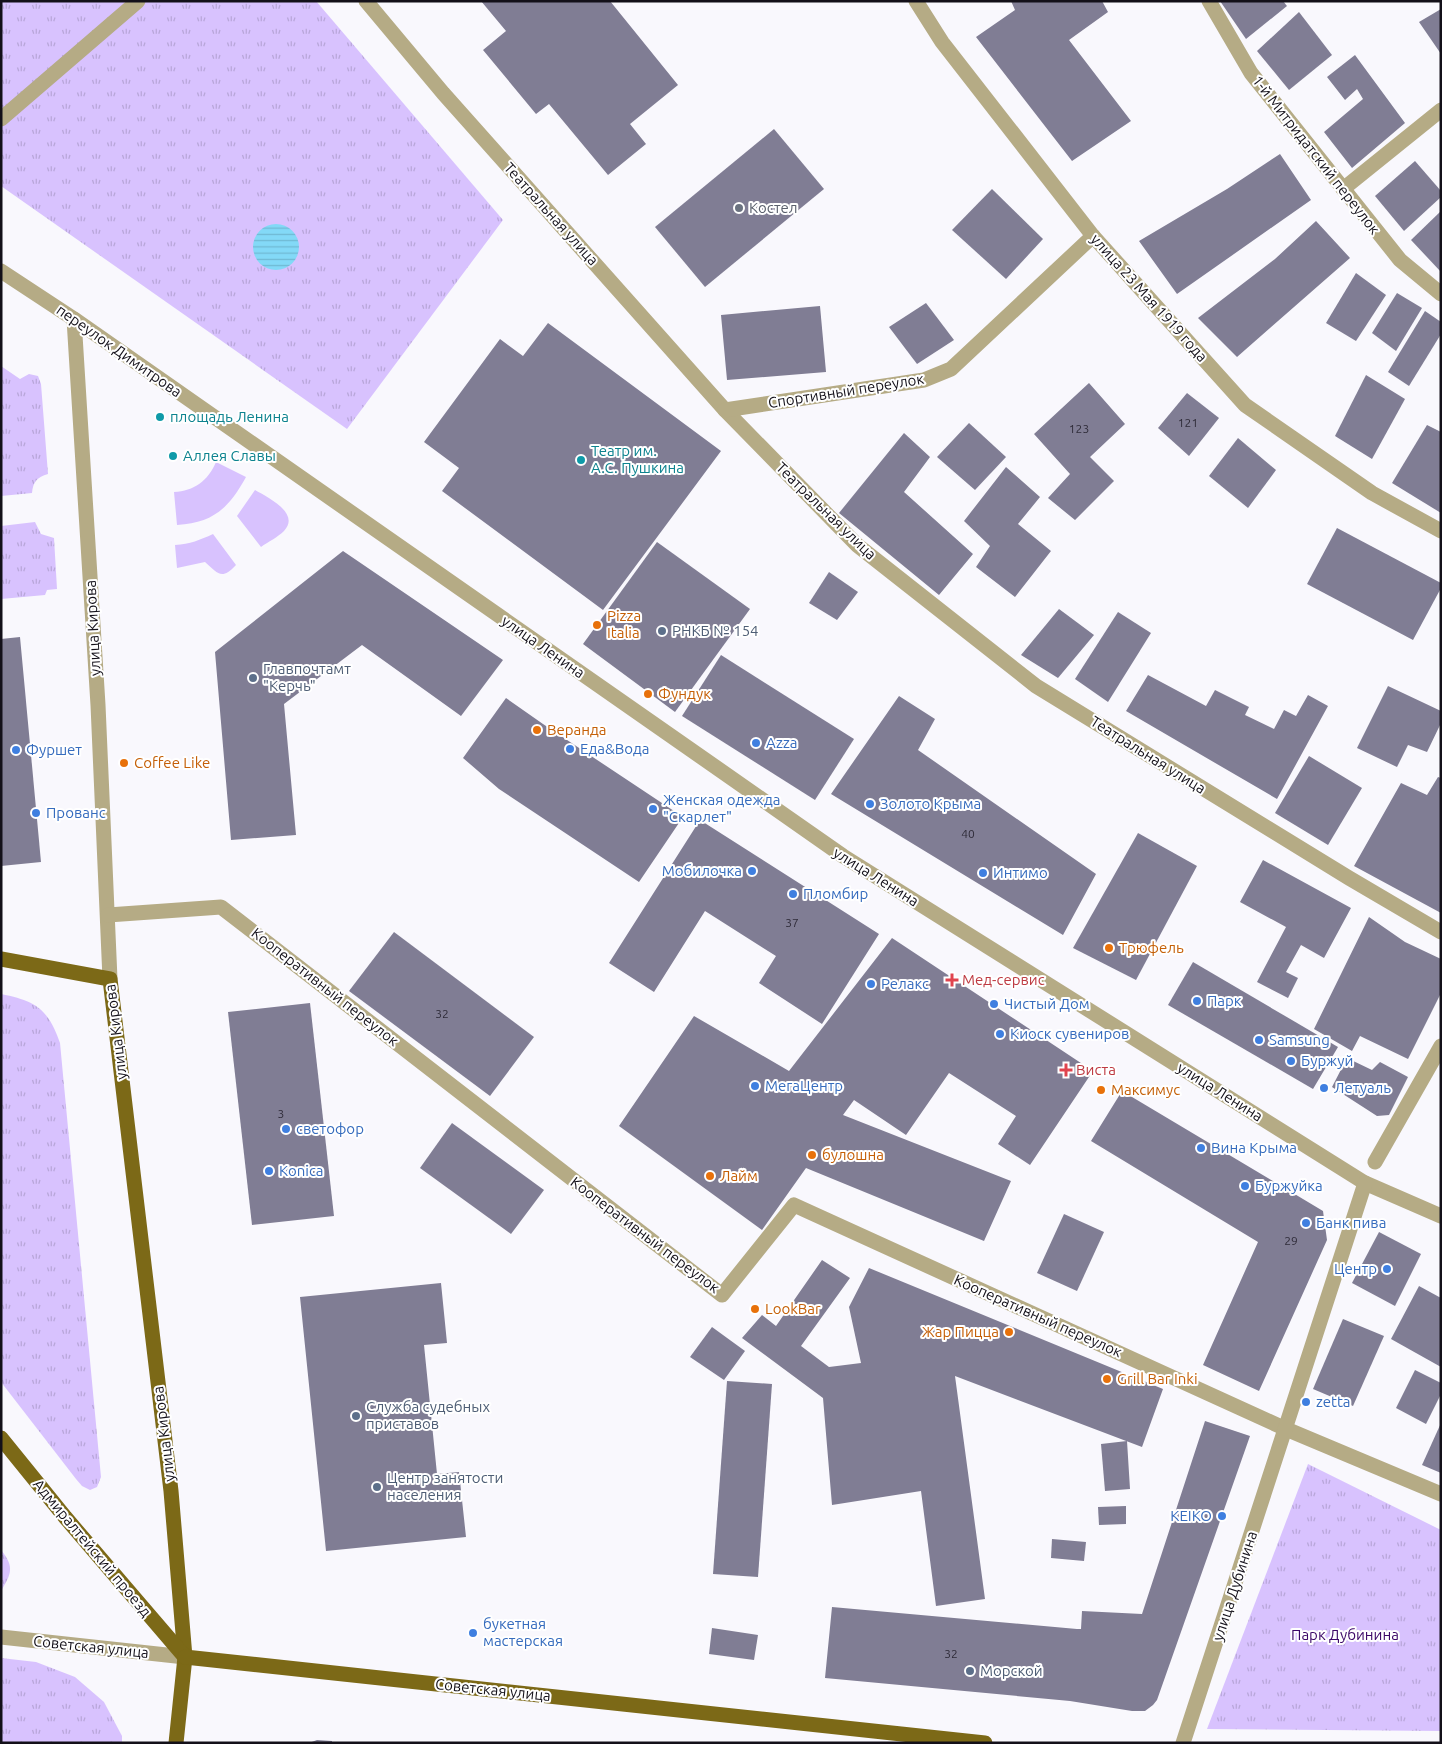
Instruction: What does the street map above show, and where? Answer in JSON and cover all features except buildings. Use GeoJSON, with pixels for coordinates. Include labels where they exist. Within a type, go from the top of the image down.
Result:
{"type":"FeatureCollection","features":[{"type":"Feature","properties":{"kind":"main road"},"geometry":{"type":"LineString","coordinates":[[1,960],[110,979]]}},
{"type":"Feature","properties":{"kind":"main road","name":"улица Кирова"},"geometry":{"type":"LineString","coordinates":[[110,979],[170,1491],[185,1657],[176,1743]]}},
{"type":"Feature","properties":{"kind":"main road","name":"Адмиралтейский проезд"},"geometry":{"type":"LineString","coordinates":[[1,1438],[64,1517],[185,1657]]}},
{"type":"Feature","properties":{"kind":"main road","name":"Советская улица"},"geometry":{"type":"LineString","coordinates":[[185,1657],[985,1743]]}},
{"type":"Feature","properties":{"kind":"street"},"geometry":{"type":"LineString","coordinates":[[1,119],[138,1]]}},
{"type":"Feature","properties":{"kind":"street","name":"Театральная улица"},"geometry":{"type":"LineString","coordinates":[[366,1],[443,93],[725,410],[857,546],[1036,686],[1441,932]]}},
{"type":"Feature","properties":{"kind":"street","name":"улица 23 Мая 1919 года"},"geometry":{"type":"LineString","coordinates":[[916,1],[942,42],[1093,236],[1245,405],[1372,493],[1441,531]]}},
{"type":"Feature","properties":{"kind":"street","name":"1-й Митридатский переулок"},"geometry":{"type":"LineString","coordinates":[[1209,1],[1251,73],[1400,260],[1441,294]]}},
{"type":"Feature","properties":{"kind":"street"},"geometry":{"type":"LineString","coordinates":[[1343,189],[1441,110]]}},
{"type":"Feature","properties":{"kind":"street","name":"Спортивный переулок"},"geometry":{"type":"LineString","coordinates":[[725,410],[924,380],[951,369],[1093,236]]}},
{"type":"Feature","properties":{"kind":"street","name":"переулок Димитрова"},"geometry":{"type":"LineString","coordinates":[[1,271],[74,318],[334,501]]}},
{"type":"Feature","properties":{"kind":"street","name":"улица Кирова"},"geometry":{"type":"LineString","coordinates":[[74,318],[98,705],[110,979]]}},
{"type":"Feature","properties":{"kind":"street","name":"улица Ленина"},"geometry":{"type":"LineString","coordinates":[[334,501],[843,856],[1365,1183],[1441,1216]]}},
{"type":"Feature","properties":{"kind":"street","name":"Кооперативный переулок"},"geometry":{"type":"LineString","coordinates":[[108,915],[221,906],[722,1295],[794,1205],[1286,1428],[1441,1494]]}},
{"type":"Feature","properties":{"kind":"street"},"geometry":{"type":"LineString","coordinates":[[1375,1162],[1441,1046]]}},
{"type":"Feature","properties":{"kind":"street","name":"улица Дубинина"},"geometry":{"type":"LineString","coordinates":[[1183,1743],[1365,1183]]}},
{"type":"Feature","properties":{"kind":"street","name":"Советская улица"},"geometry":{"type":"LineString","coordinates":[[1,1637],[185,1657]]}},
{"type":"Feature","properties":{"kind":"green space"},"geometry":{"type":"Polygon","coordinates":[[[1,1],[316,1],[503,220],[347,429],[1,186],[1,1]]]}},
{"type":"Feature","properties":{"kind":"green space"},"geometry":{"type":"Polygon","coordinates":[[[1,366],[20,379],[29,374],[38,376],[41,384],[48,474],[36,481],[32,493],[1,496],[1,366]]]}},
{"type":"Feature","properties":{"kind":"green space"},"geometry":{"type":"Polygon","coordinates":[[[216,462],[246,477],[240,488],[219,512],[201,521],[177,525],[174,492],[188,490],[200,484],[209,475],[216,462]]]}},
{"type":"Feature","properties":{"kind":"green space"},"geometry":{"type":"Polygon","coordinates":[[[255,490],[280,506],[288,518],[288,524],[284,531],[261,547],[237,516],[255,490]]]}},
{"type":"Feature","properties":{"kind":"green space"},"geometry":{"type":"Polygon","coordinates":[[[35,522],[41,534],[54,538],[57,589],[47,590],[45,595],[1,599],[1,526],[35,522]]]}},
{"type":"Feature","properties":{"kind":"green space"},"geometry":{"type":"Polygon","coordinates":[[[213,534],[236,565],[231,570],[220,574],[205,562],[177,568],[175,545],[185,544],[213,534]]]}},
{"type":"Feature","properties":{"kind":"green space"},"geometry":{"type":"Polygon","coordinates":[[[1,994],[23,1000],[39,1008],[51,1022],[60,1043],[101,1477],[97,1487],[90,1490],[82,1486],[76,1479],[1,1382],[1,994]]]}},
{"type":"Feature","properties":{"kind":"green space","name":"Парк Дубинина"},"geometry":{"type":"Polygon","coordinates":[[[1308,1464],[1441,1530],[1441,1731],[1207,1729],[1308,1464]]]}},
{"type":"Feature","properties":{"kind":"green space"},"geometry":{"type":"Polygon","coordinates":[[[1,1550],[8,1561],[10,1570],[1,1591],[1,1550]]]}},
{"type":"Feature","properties":{"kind":"green space"},"geometry":{"type":"Polygon","coordinates":[[[1,1658],[36,1662],[75,1677],[104,1702],[122,1736],[122,1743],[1,1743],[1,1658]]]}},
{"type":"Feature","properties":{"kind":"water"},"geometry":{"type":"Polygon","coordinates":[[[272,224],[280,224],[289,228],[295,234],[299,247],[295,260],[289,266],[280,270],[272,270],[263,266],[257,260],[253,251],[253,243],[257,234],[263,228],[272,224]]]}},
{"type":"Feature","properties":{"kind":"place","name":"Костел"},"geometry":{"type":"Point","coordinates":[739,208]}},
{"type":"Feature","properties":{"kind":"place","name":"площадь Ленина"},"geometry":{"type":"Point","coordinates":[160,417]}},
{"type":"Feature","properties":{"kind":"place","name":"Аллея Славы"},"geometry":{"type":"Point","coordinates":[173,456]}},
{"type":"Feature","properties":{"kind":"place","name":"Театр им. А.С. Пушкина"},"geometry":{"type":"Point","coordinates":[581,460]}},
{"type":"Feature","properties":{"kind":"place","name":"Pizza Italia"},"geometry":{"type":"Point","coordinates":[597,625]}},
{"type":"Feature","properties":{"kind":"place","name":"РНКБ № 154"},"geometry":{"type":"Point","coordinates":[662,631]}},
{"type":"Feature","properties":{"kind":"place","name":"Главпочтамт \"Керчь\""},"geometry":{"type":"Point","coordinates":[253,678]}},
{"type":"Feature","properties":{"kind":"place","name":"Фундук"},"geometry":{"type":"Point","coordinates":[648,694]}},
{"type":"Feature","properties":{"kind":"place","name":"Веранда"},"geometry":{"type":"Point","coordinates":[537,730]}},
{"type":"Feature","properties":{"kind":"place","name":"Azza"},"geometry":{"type":"Point","coordinates":[756,743]}},
{"type":"Feature","properties":{"kind":"place","name":"Еда&Вода"},"geometry":{"type":"Point","coordinates":[570,749]}},
{"type":"Feature","properties":{"kind":"place","name":"Фуршет"},"geometry":{"type":"Point","coordinates":[16,750]}},
{"type":"Feature","properties":{"kind":"place","name":"Coffee Like"},"geometry":{"type":"Point","coordinates":[124,763]}},
{"type":"Feature","properties":{"kind":"place","name":"Золото Крыма"},"geometry":{"type":"Point","coordinates":[870,804]}},
{"type":"Feature","properties":{"kind":"place","name":"Женская одежда \"Скарлет\""},"geometry":{"type":"Point","coordinates":[653,809]}},
{"type":"Feature","properties":{"kind":"place","name":"Прованс"},"geometry":{"type":"Point","coordinates":[36,813]}},
{"type":"Feature","properties":{"kind":"place","name":"Мобилочка"},"geometry":{"type":"Point","coordinates":[752,871]}},
{"type":"Feature","properties":{"kind":"place","name":"Интимо"},"geometry":{"type":"Point","coordinates":[983,873]}},
{"type":"Feature","properties":{"kind":"place","name":"Пломбир"},"geometry":{"type":"Point","coordinates":[793,894]}},
{"type":"Feature","properties":{"kind":"place","name":"Трюфель"},"geometry":{"type":"Point","coordinates":[1109,948]}},
{"type":"Feature","properties":{"kind":"place","name":"Мед-сервис"},"geometry":{"type":"Point","coordinates":[952,980]}},
{"type":"Feature","properties":{"kind":"place","name":"Релакс"},"geometry":{"type":"Point","coordinates":[871,984]}},
{"type":"Feature","properties":{"kind":"place","name":"Парк"},"geometry":{"type":"Point","coordinates":[1197,1001]}},
{"type":"Feature","properties":{"kind":"place","name":"Чистый Дом"},"geometry":{"type":"Point","coordinates":[994,1004]}},
{"type":"Feature","properties":{"kind":"place","name":"Киоск сувениров"},"geometry":{"type":"Point","coordinates":[1000,1034]}},
{"type":"Feature","properties":{"kind":"place","name":"Samsung"},"geometry":{"type":"Point","coordinates":[1259,1040]}},
{"type":"Feature","properties":{"kind":"place","name":"Буржуй"},"geometry":{"type":"Point","coordinates":[1291,1061]}},
{"type":"Feature","properties":{"kind":"place","name":"Виста"},"geometry":{"type":"Point","coordinates":[1066,1070]}},
{"type":"Feature","properties":{"kind":"place","name":"МегаЦентр"},"geometry":{"type":"Point","coordinates":[755,1086]}},
{"type":"Feature","properties":{"kind":"place","name":"Летуаль"},"geometry":{"type":"Point","coordinates":[1324,1088]}},
{"type":"Feature","properties":{"kind":"place","name":"Максимус"},"geometry":{"type":"Point","coordinates":[1101,1090]}},
{"type":"Feature","properties":{"kind":"place","name":"светофор"},"geometry":{"type":"Point","coordinates":[286,1129]}},
{"type":"Feature","properties":{"kind":"place","name":"Вина Крыма"},"geometry":{"type":"Point","coordinates":[1201,1148]}},
{"type":"Feature","properties":{"kind":"place","name":"булошна"},"geometry":{"type":"Point","coordinates":[812,1155]}},
{"type":"Feature","properties":{"kind":"place","name":"Konica"},"geometry":{"type":"Point","coordinates":[269,1171]}},
{"type":"Feature","properties":{"kind":"place","name":"Лайм"},"geometry":{"type":"Point","coordinates":[710,1176]}},
{"type":"Feature","properties":{"kind":"place","name":"Буржуйка"},"geometry":{"type":"Point","coordinates":[1245,1186]}},
{"type":"Feature","properties":{"kind":"place","name":"Банк пива"},"geometry":{"type":"Point","coordinates":[1306,1223]}},
{"type":"Feature","properties":{"kind":"place","name":"Центр"},"geometry":{"type":"Point","coordinates":[1387,1269]}},
{"type":"Feature","properties":{"kind":"place","name":"LookBar"},"geometry":{"type":"Point","coordinates":[755,1309]}},
{"type":"Feature","properties":{"kind":"place","name":"Жар Пицца"},"geometry":{"type":"Point","coordinates":[1009,1332]}},
{"type":"Feature","properties":{"kind":"place","name":"Grill Bar Inki"},"geometry":{"type":"Point","coordinates":[1107,1379]}},
{"type":"Feature","properties":{"kind":"place","name":"zetta"},"geometry":{"type":"Point","coordinates":[1306,1402]}},
{"type":"Feature","properties":{"kind":"place","name":"Служба судебных приставов"},"geometry":{"type":"Point","coordinates":[356,1416]}},
{"type":"Feature","properties":{"kind":"place","name":"Центр занятости населения"},"geometry":{"type":"Point","coordinates":[377,1487]}},
{"type":"Feature","properties":{"kind":"place","name":"KEIKO"},"geometry":{"type":"Point","coordinates":[1222,1516]}},
{"type":"Feature","properties":{"kind":"place","name":"букетная мастерская"},"geometry":{"type":"Point","coordinates":[473,1633]}},
{"type":"Feature","properties":{"kind":"place","name":"Морской"},"geometry":{"type":"Point","coordinates":[970,1671]}}]}
